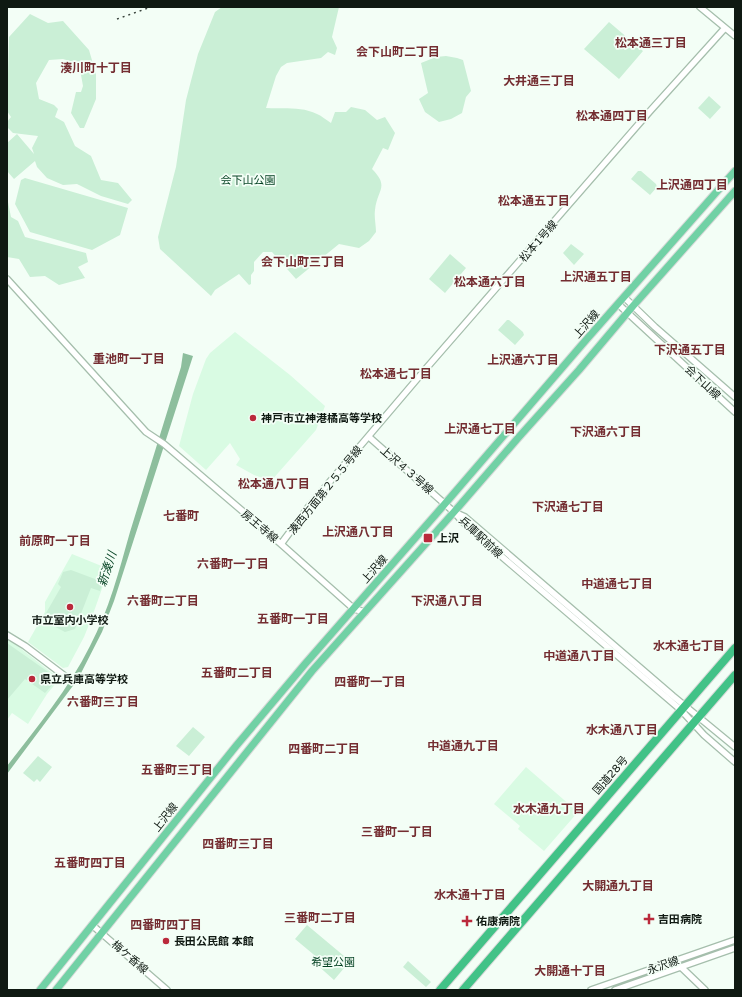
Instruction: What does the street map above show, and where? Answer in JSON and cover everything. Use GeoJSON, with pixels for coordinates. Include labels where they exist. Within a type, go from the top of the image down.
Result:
{"type":"FeatureCollection","features":[{"type":"Feature","properties":{"kind":"highway","name":"国道28号"},"geometry":{"type":"LineString","coordinates":[[440,990],[735,648]]}},
{"type":"Feature","properties":{"kind":"highway"},"geometry":{"type":"LineString","coordinates":[[463,990],[735,675]]}},
{"type":"Feature","properties":{"kind":"main road","name":"上沢線"},"geometry":{"type":"LineString","coordinates":[[40,990],[150,855],[236,746],[304,664],[354,609],[735,171]]}},
{"type":"Feature","properties":{"kind":"main road","name":"上沢線"},"geometry":{"type":"LineString","coordinates":[[56,990],[309,675],[735,191]]}},
{"type":"Feature","properties":{"kind":"street"},"geometry":{"type":"LineString","coordinates":[[700,7],[735,36]]}},
{"type":"Feature","properties":{"kind":"street","name":"松本1号線"},"geometry":{"type":"LineString","coordinates":[[369,437],[508,275],[725,28]]}},
{"type":"Feature","properties":{"kind":"street","name":"房王寺線"},"geometry":{"type":"LineString","coordinates":[[7,279],[146,432],[164,444],[281,544],[354,609]]}},
{"type":"Feature","properties":{"kind":"street","name":"会下山線"},"geometry":{"type":"LineString","coordinates":[[624,297],[655,327],[735,398]]}},
{"type":"Feature","properties":{"kind":"street","name":"会下山線"},"geometry":{"type":"LineString","coordinates":[[618,304],[735,412]]}},
{"type":"Feature","properties":{"kind":"street","name":"上沢４３号線"},"geometry":{"type":"LineString","coordinates":[[369,437],[454,512]]}},
{"type":"Feature","properties":{"kind":"street","name":"湊西方面第２５５号線"},"geometry":{"type":"LineString","coordinates":[[281,544],[310,505],[369,437]]}},
{"type":"Feature","properties":{"kind":"street","name":"兵庫駅前線"},"geometry":{"type":"LineString","coordinates":[[454,512],[465,517],[683,708],[693,723],[704,735],[735,762]]}},
{"type":"Feature","properties":{"kind":"street"},"geometry":{"type":"LineString","coordinates":[[354,609],[365,612]]}},
{"type":"Feature","properties":{"kind":"street"},"geometry":{"type":"LineString","coordinates":[[7,635],[25,646],[66,677]]}},
{"type":"Feature","properties":{"kind":"street"},"geometry":{"type":"LineString","coordinates":[[683,708],[699,716],[735,747]]}},
{"type":"Feature","properties":{"kind":"street","name":"梅ケ香線"},"geometry":{"type":"LineString","coordinates":[[92,925],[167,990]]}},
{"type":"Feature","properties":{"kind":"street","name":"永沢線"},"geometry":{"type":"LineString","coordinates":[[591,990],[735,940]]}},
{"type":"Feature","properties":{"kind":"street","name":"永沢線"},"geometry":{"type":"LineString","coordinates":[[615,990],[735,948]]}},
{"type":"Feature","properties":{"kind":"street"},"geometry":{"type":"LineString","coordinates":[[681,967],[705,990]]}},
{"type":"Feature","properties":{"kind":"shaded area","name":"神戸市立神港橘高等学校"},"geometry":{"type":"Polygon","coordinates":[[[235,332],[290,375],[325,406],[316,430],[271,481],[254,475],[236,465],[240,459],[230,443],[206,470],[179,446],[193,394],[206,359],[210,353],[235,332]]]}},
{"type":"Feature","properties":{"kind":"shaded area"},"geometry":{"type":"Polygon","coordinates":[[[183,353],[193,356],[114,601],[102,632],[78,679],[7,774],[7,766],[52,708],[72,678],[90,646],[103,618],[118,576],[130,532],[181,367],[183,353]]]}},
{"type":"Feature","properties":{"kind":"shaded area","name":"市立室内小学校"},"geometry":{"type":"Polygon","coordinates":[[[72,554],[104,567],[100,579],[105,580],[84,637],[68,667],[63,668],[28,642],[45,612],[45,602],[72,554]]]}},
{"type":"Feature","properties":{"kind":"shaded area","name":"県立兵庫高等学校"},"geometry":{"type":"Polygon","coordinates":[[[7,640],[15,644],[56,676],[57,682],[47,694],[28,724],[12,713],[7,720],[7,640]]]}},
{"type":"Feature","properties":{"kind":"shaded area"},"geometry":{"type":"Polygon","coordinates":[[[526,767],[578,812],[544,851],[518,829],[520,826],[494,804],[526,767]]]}},
{"type":"Feature","properties":{"kind":"green space","name":"会下山公園"},"geometry":{"type":"Polygon","coordinates":[[[222,7],[339,7],[332,37],[337,48],[335,55],[328,52],[321,58],[287,63],[281,67],[276,76],[266,108],[292,108],[311,111],[331,123],[335,112],[346,112],[351,107],[365,110],[377,120],[385,117],[395,133],[388,150],[383,148],[372,169],[380,180],[381,189],[375,210],[376,232],[369,241],[359,248],[339,244],[296,279],[272,252],[263,252],[254,262],[254,271],[251,275],[251,284],[249,285],[239,274],[215,290],[211,296],[160,249],[158,237],[176,167],[186,100],[198,54],[215,12],[222,7]]]}},
{"type":"Feature","properties":{"kind":"green space"},"geometry":{"type":"Polygon","coordinates":[[[30,14],[48,23],[63,21],[89,50],[96,74],[96,99],[84,128],[80,128],[71,113],[76,92],[81,92],[83,86],[79,64],[63,59],[49,60],[36,83],[39,99],[54,105],[58,109],[55,117],[64,122],[75,146],[91,156],[101,180],[118,183],[132,200],[128,204],[101,196],[77,184],[63,185],[47,178],[37,167],[35,161],[14,179],[7,171],[7,143],[17,134],[34,154],[32,148],[38,136],[13,133],[7,127],[7,122],[11,117],[7,111],[9,37],[30,14]]]}},
{"type":"Feature","properties":{"kind":"green space"},"geometry":{"type":"Polygon","coordinates":[[[609,22],[643,51],[619,79],[584,49],[609,22]]]}},
{"type":"Feature","properties":{"kind":"green space"},"geometry":{"type":"Polygon","coordinates":[[[446,56],[463,60],[471,91],[466,97],[462,113],[451,119],[439,122],[425,112],[419,99],[428,93],[421,63],[436,57],[446,56]]]}},
{"type":"Feature","properties":{"kind":"green space"},"geometry":{"type":"Polygon","coordinates":[[[709,96],[721,107],[710,119],[698,108],[709,96]]]}},
{"type":"Feature","properties":{"kind":"green space"},"geometry":{"type":"Polygon","coordinates":[[[638,171],[641,171],[656,184],[657,187],[650,195],[631,179],[638,171]]]}},
{"type":"Feature","properties":{"kind":"green space"},"geometry":{"type":"Polygon","coordinates":[[[25,178],[128,208],[120,235],[92,250],[30,232],[15,204],[21,180],[25,178]]]}},
{"type":"Feature","properties":{"kind":"green space"},"geometry":{"type":"Polygon","coordinates":[[[7,197],[11,217],[18,221],[25,237],[86,253],[88,262],[78,267],[85,278],[59,285],[45,276],[30,277],[19,259],[7,257],[7,197]]]}},
{"type":"Feature","properties":{"kind":"green space"},"geometry":{"type":"Polygon","coordinates":[[[571,244],[584,254],[574,265],[563,253],[571,244]]]}},
{"type":"Feature","properties":{"kind":"green space"},"geometry":{"type":"Polygon","coordinates":[[[450,254],[466,268],[445,293],[429,279],[450,254]]]}},
{"type":"Feature","properties":{"kind":"green space"},"geometry":{"type":"Polygon","coordinates":[[[507,320],[523,332],[524,335],[515,345],[498,330],[507,320]]]}},
{"type":"Feature","properties":{"kind":"green space"},"geometry":{"type":"Polygon","coordinates":[[[71,570],[103,582],[100,591],[91,588],[75,629],[65,632],[42,620],[61,587],[58,584],[63,572],[71,570]]]}},
{"type":"Feature","properties":{"kind":"green space"},"geometry":{"type":"Polygon","coordinates":[[[7,643],[54,676],[55,682],[45,693],[25,679],[7,700],[7,643]]]}},
{"type":"Feature","properties":{"kind":"green space"},"geometry":{"type":"Polygon","coordinates":[[[193,727],[205,737],[189,756],[176,746],[193,727]]]}},
{"type":"Feature","properties":{"kind":"green space"},"geometry":{"type":"Polygon","coordinates":[[[38,756],[52,767],[40,782],[37,779],[34,782],[23,773],[38,756]]]}},
{"type":"Feature","properties":{"kind":"green space","name":"希望公園"},"geometry":{"type":"Polygon","coordinates":[[[307,925],[350,961],[334,980],[315,963],[319,959],[295,939],[307,925]]]}},
{"type":"Feature","properties":{"kind":"green space"},"geometry":{"type":"Polygon","coordinates":[[[408,961],[431,982],[426,987],[403,967],[408,961]]]}},
{"type":"Feature","properties":{"kind":"railway"},"geometry":{"type":"LineString","coordinates":[[117,19],[151,7]]}},
{"type":"Feature","properties":{"kind":"place","name":"神戸市立神港橘高等学校"},"geometry":{"type":"Point","coordinates":[253,418]}},
{"type":"Feature","properties":{"kind":"place","name":"上沢"},"geometry":{"type":"Point","coordinates":[428,538]}},
{"type":"Feature","properties":{"kind":"place","name":"市立室内小学校"},"geometry":{"type":"Point","coordinates":[70,607]}},
{"type":"Feature","properties":{"kind":"place","name":"県立兵庫高等学校"},"geometry":{"type":"Point","coordinates":[32,679]}},
{"type":"Feature","properties":{"kind":"place","name":"吉田病院"},"geometry":{"type":"Point","coordinates":[649,919]}},
{"type":"Feature","properties":{"kind":"place","name":"佑康病院"},"geometry":{"type":"Point","coordinates":[467,921]}},
{"type":"Feature","properties":{"kind":"place","name":"長田公民館 本館"},"geometry":{"type":"Point","coordinates":[166,941]}},
{"type":"Feature","properties":{"kind":"district","name":"松本通三丁目"},"geometry":{"type":"Point","coordinates":[651,43]}},
{"type":"Feature","properties":{"kind":"district","name":"会下山町二丁目"},"geometry":{"type":"Point","coordinates":[398,52]}},
{"type":"Feature","properties":{"kind":"district","name":"湊川町十丁目"},"geometry":{"type":"Point","coordinates":[96,68]}},
{"type":"Feature","properties":{"kind":"district","name":"大井通三丁目"},"geometry":{"type":"Point","coordinates":[539,81]}},
{"type":"Feature","properties":{"kind":"district","name":"松本通四丁目"},"geometry":{"type":"Point","coordinates":[612,116]}},
{"type":"Feature","properties":{"kind":"district","name":"上沢通四丁目"},"geometry":{"type":"Point","coordinates":[692,185]}},
{"type":"Feature","properties":{"kind":"district","name":"松本通五丁目"},"geometry":{"type":"Point","coordinates":[534,201]}},
{"type":"Feature","properties":{"kind":"district","name":"会下山町三丁目"},"geometry":{"type":"Point","coordinates":[303,262]}},
{"type":"Feature","properties":{"kind":"district","name":"上沢通五丁目"},"geometry":{"type":"Point","coordinates":[596,277]}},
{"type":"Feature","properties":{"kind":"district","name":"松本通六丁目"},"geometry":{"type":"Point","coordinates":[490,282]}},
{"type":"Feature","properties":{"kind":"district","name":"下沢通五丁目"},"geometry":{"type":"Point","coordinates":[690,350]}},
{"type":"Feature","properties":{"kind":"district","name":"重池町一丁目"},"geometry":{"type":"Point","coordinates":[129,359]}},
{"type":"Feature","properties":{"kind":"district","name":"上沢通六丁目"},"geometry":{"type":"Point","coordinates":[523,360]}},
{"type":"Feature","properties":{"kind":"district","name":"松本通七丁目"},"geometry":{"type":"Point","coordinates":[396,374]}},
{"type":"Feature","properties":{"kind":"district","name":"上沢通七丁目"},"geometry":{"type":"Point","coordinates":[480,429]}},
{"type":"Feature","properties":{"kind":"district","name":"下沢通六丁目"},"geometry":{"type":"Point","coordinates":[606,432]}},
{"type":"Feature","properties":{"kind":"district","name":"松本通八丁目"},"geometry":{"type":"Point","coordinates":[274,484]}},
{"type":"Feature","properties":{"kind":"district","name":"下沢通七丁目"},"geometry":{"type":"Point","coordinates":[568,507]}},
{"type":"Feature","properties":{"kind":"district","name":"七番町"},"geometry":{"type":"Point","coordinates":[181,516]}},
{"type":"Feature","properties":{"kind":"district","name":"上沢通八丁目"},"geometry":{"type":"Point","coordinates":[358,532]}},
{"type":"Feature","properties":{"kind":"district","name":"前原町一丁目"},"geometry":{"type":"Point","coordinates":[55,541]}},
{"type":"Feature","properties":{"kind":"district","name":"六番町一丁目"},"geometry":{"type":"Point","coordinates":[233,564]}},
{"type":"Feature","properties":{"kind":"district","name":"中道通七丁目"},"geometry":{"type":"Point","coordinates":[617,584]}},
{"type":"Feature","properties":{"kind":"district","name":"六番町二丁目"},"geometry":{"type":"Point","coordinates":[163,601]}},
{"type":"Feature","properties":{"kind":"district","name":"下沢通八丁目"},"geometry":{"type":"Point","coordinates":[447,601]}},
{"type":"Feature","properties":{"kind":"district","name":"五番町一丁目"},"geometry":{"type":"Point","coordinates":[293,619]}},
{"type":"Feature","properties":{"kind":"district","name":"水木通七丁目"},"geometry":{"type":"Point","coordinates":[689,646]}},
{"type":"Feature","properties":{"kind":"district","name":"中道通八丁目"},"geometry":{"type":"Point","coordinates":[579,656]}},
{"type":"Feature","properties":{"kind":"district","name":"五番町二丁目"},"geometry":{"type":"Point","coordinates":[237,673]}},
{"type":"Feature","properties":{"kind":"district","name":"四番町一丁目"},"geometry":{"type":"Point","coordinates":[370,682]}},
{"type":"Feature","properties":{"kind":"district","name":"六番町三丁目"},"geometry":{"type":"Point","coordinates":[103,702]}},
{"type":"Feature","properties":{"kind":"district","name":"水木通八丁目"},"geometry":{"type":"Point","coordinates":[622,730]}},
{"type":"Feature","properties":{"kind":"district","name":"中道通九丁目"},"geometry":{"type":"Point","coordinates":[463,746]}},
{"type":"Feature","properties":{"kind":"district","name":"四番町二丁目"},"geometry":{"type":"Point","coordinates":[324,749]}},
{"type":"Feature","properties":{"kind":"district","name":"五番町三丁目"},"geometry":{"type":"Point","coordinates":[177,770]}},
{"type":"Feature","properties":{"kind":"district","name":"水木通九丁目"},"geometry":{"type":"Point","coordinates":[549,809]}},
{"type":"Feature","properties":{"kind":"district","name":"三番町一丁目"},"geometry":{"type":"Point","coordinates":[397,832]}},
{"type":"Feature","properties":{"kind":"district","name":"四番町三丁目"},"geometry":{"type":"Point","coordinates":[238,844]}},
{"type":"Feature","properties":{"kind":"district","name":"五番町四丁目"},"geometry":{"type":"Point","coordinates":[90,863]}},
{"type":"Feature","properties":{"kind":"district","name":"大開通九丁目"},"geometry":{"type":"Point","coordinates":[618,886]}},
{"type":"Feature","properties":{"kind":"district","name":"水木通十丁目"},"geometry":{"type":"Point","coordinates":[470,895]}},
{"type":"Feature","properties":{"kind":"district","name":"三番町二丁目"},"geometry":{"type":"Point","coordinates":[320,918]}},
{"type":"Feature","properties":{"kind":"district","name":"四番町四丁目"},"geometry":{"type":"Point","coordinates":[166,925]}},
{"type":"Feature","properties":{"kind":"district","name":"大開通十丁目"},"geometry":{"type":"Point","coordinates":[570,971]}},
{"type":"Feature","properties":{"kind":"water label","name":"新湊川"},"geometry":{"type":"Point","coordinates":[107,569]}}]}
